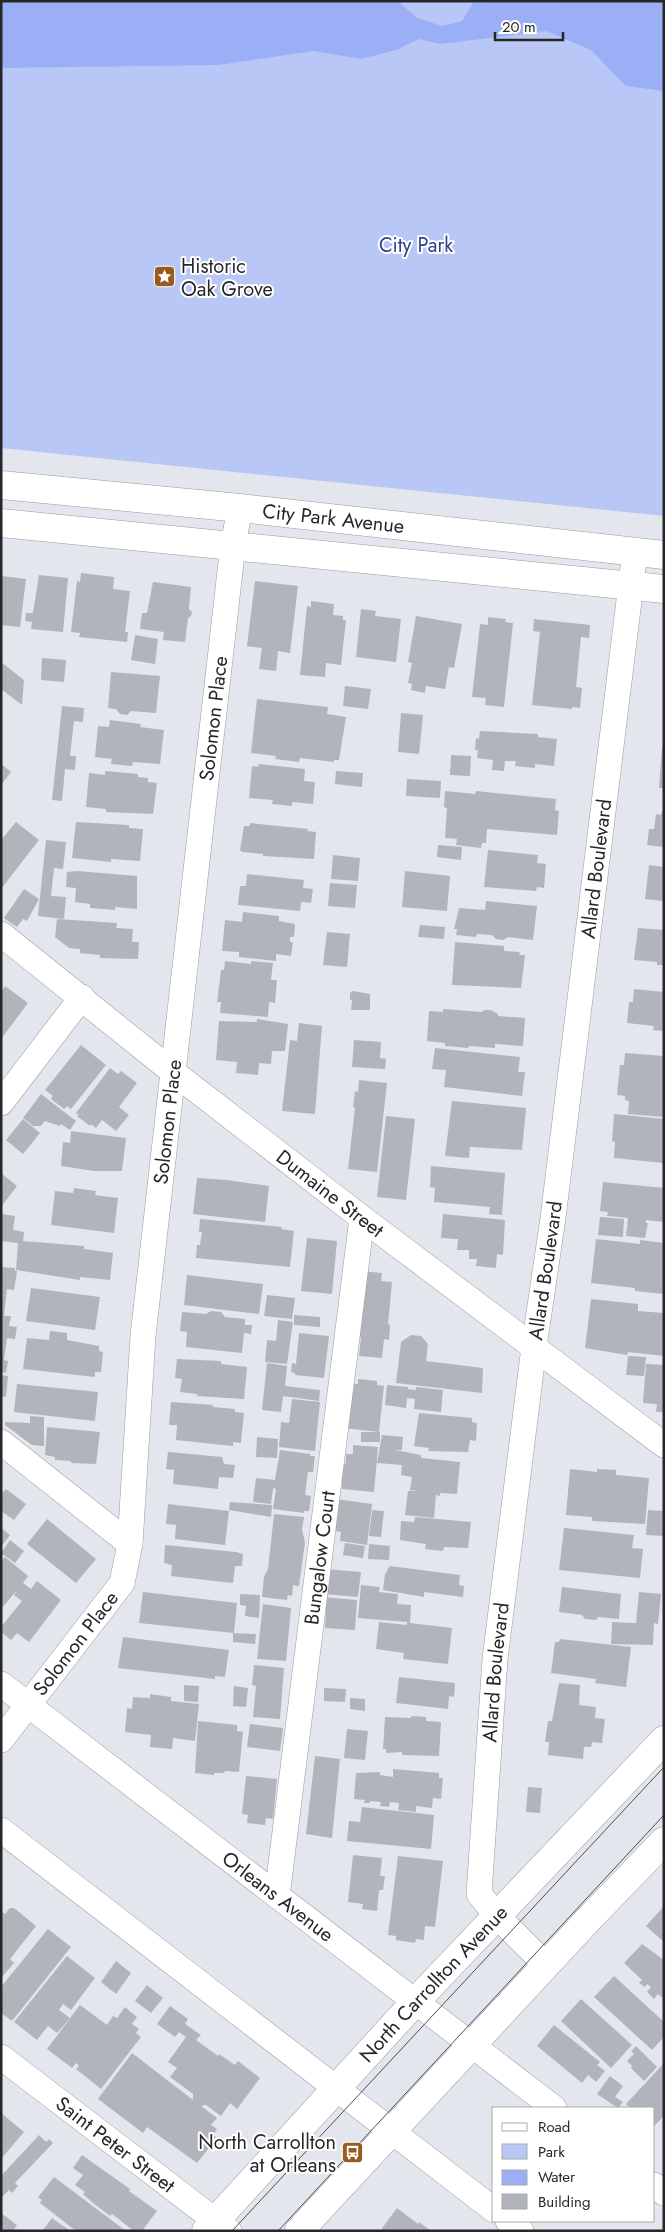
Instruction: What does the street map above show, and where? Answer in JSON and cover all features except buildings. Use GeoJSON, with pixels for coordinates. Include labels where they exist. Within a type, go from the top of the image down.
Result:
{"type":"FeatureCollection","features":[{"type":"Feature","properties":{"kind":"main road","name":"City Park Avenue"},"geometry":{"type":"LineString","coordinates":[[1,486],[240,508],[664,555]]}},
{"type":"Feature","properties":{"kind":"main road","name":"City Park Avenue"},"geometry":{"type":"LineString","coordinates":[[1,523],[664,589]]}},
{"type":"Feature","properties":{"kind":"main road","name":"North Carrollton Avenue"},"geometry":{"type":"LineString","coordinates":[[217,2227],[336,2088],[664,1740]]}},
{"type":"Feature","properties":{"kind":"main road"},"geometry":{"type":"LineString","coordinates":[[299,2231],[664,1841]]}},
{"type":"Feature","properties":{"kind":"street","name":"Solomon Place"},"geometry":{"type":"LineString","coordinates":[[1,1740],[122,1583],[130,1544],[143,1336],[233,545],[240,508]]}},
{"type":"Feature","properties":{"kind":"street","name":"Allard Boulevard"},"geometry":{"type":"LineString","coordinates":[[546,1965],[497,1916],[479,1894],[495,1659],[534,1347],[553,1218],[635,552]]}},
{"type":"Feature","properties":{"kind":"street","name":"Dumaine Street"},"geometry":{"type":"LineString","coordinates":[[1,934],[82,997],[173,1072],[362,1218],[664,1445]]}},
{"type":"Feature","properties":{"kind":"street"},"geometry":{"type":"LineString","coordinates":[[1,1103],[82,997]]}},
{"type":"Feature","properties":{"kind":"street","name":"Bungalow Court"},"geometry":{"type":"LineString","coordinates":[[277,1896],[362,1218]]}},
{"type":"Feature","properties":{"kind":"street"},"geometry":{"type":"LineString","coordinates":[[1,1442],[130,1544]]}},
{"type":"Feature","properties":{"kind":"street","name":"Orleans Avenue"},"geometry":{"type":"LineString","coordinates":[[1,1684],[553,2107]]}},
{"type":"Feature","properties":{"kind":"street"},"geometry":{"type":"LineString","coordinates":[[1,1830],[492,2208]]}},
{"type":"Feature","properties":{"kind":"street","name":"Saint Peter Street"},"geometry":{"type":"LineString","coordinates":[[1,2057],[217,2227]]}},
{"type":"Feature","properties":{"kind":"street"},"geometry":{"type":"LineString","coordinates":[[509,2222],[521,2231]]}},
{"type":"Feature","properties":{"kind":"green space","name":"City Park"},"geometry":{"type":"Polygon","coordinates":[[[1,1],[664,1],[664,516],[1,448],[1,1]]]}},
{"type":"Feature","properties":{"kind":"water"},"geometry":{"type":"Polygon","coordinates":[[[1,1],[398,1],[417,18],[442,26],[462,21],[473,3],[664,1],[664,91],[626,86],[591,50],[546,31],[440,44],[419,39],[396,50],[361,59],[313,51],[218,65],[1,68],[1,1]]]}},
{"type":"Feature","properties":{"kind":"tram line"},"geometry":{"type":"LineString","coordinates":[[232,2231],[664,1767]]}},
{"type":"Feature","properties":{"kind":"tram line"},"geometry":{"type":"LineString","coordinates":[[278,2231],[664,1815]]}},
{"type":"Feature","properties":{"kind":"place","name":"Historic Oak Grove"},"geometry":{"type":"Point","coordinates":[165,277]}},
{"type":"Feature","properties":{"kind":"place","name":"North Carrollton at Orleans"},"geometry":{"type":"Point","coordinates":[352,2153]}}]}
